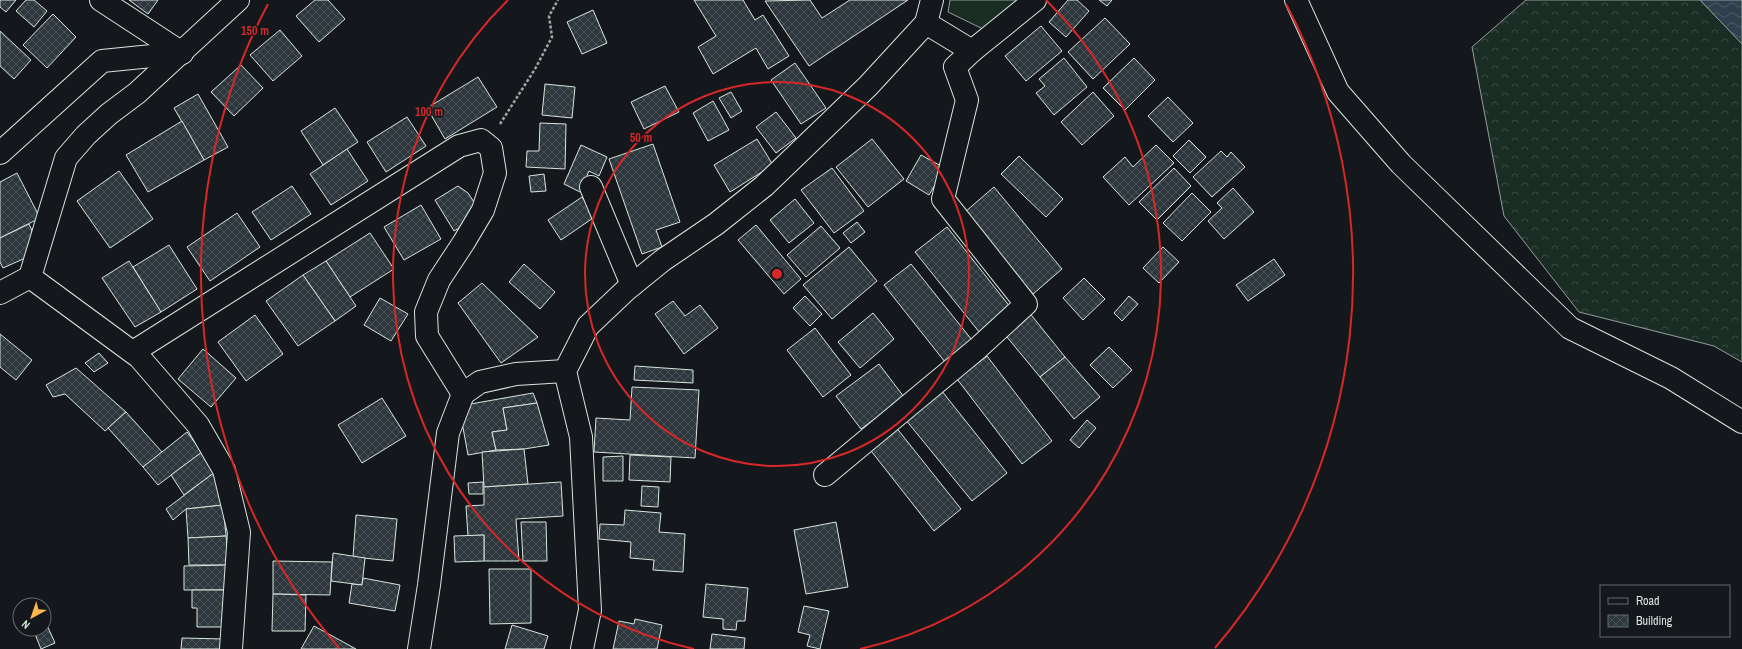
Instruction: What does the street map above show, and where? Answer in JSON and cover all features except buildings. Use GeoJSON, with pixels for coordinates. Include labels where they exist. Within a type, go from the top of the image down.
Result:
{"type":"FeatureCollection","features":[{"type":"Feature","properties":{"kind":"street"},"geometry":{"type":"LineString","coordinates":[[100,0],[182,53]]}},
{"type":"Feature","properties":{"kind":"street"},"geometry":{"type":"LineString","coordinates":[[0,294],[30,277],[66,158],[86,135],[109,114],[137,93],[238,0]]}},
{"type":"Feature","properties":{"kind":"street"},"geometry":{"type":"LineString","coordinates":[[582,649],[590,610],[581,437],[565,371],[588,326],[632,285],[663,260],[716,224],[764,186],[868,86],[926,24],[932,0]]}},
{"type":"Feature","properties":{"kind":"street"},"geometry":{"type":"LineString","coordinates":[[825,475],[978,348],[1026,304],[943,199],[967,100],[955,67],[972,51],[1035,0]]}},
{"type":"Feature","properties":{"kind":"street"},"geometry":{"type":"LineString","coordinates":[[1296,0],[1338,92],[1401,164],[1570,328],[1671,378],[1742,422]]}},
{"type":"Feature","properties":{"kind":"street"},"geometry":{"type":"LineString","coordinates":[[926,24],[972,51]]}},
{"type":"Feature","properties":{"kind":"street"},"geometry":{"type":"LineString","coordinates":[[0,152],[102,62],[182,53]]}},
{"type":"Feature","properties":{"kind":"street"},"geometry":{"type":"LineString","coordinates":[[132,352],[459,146],[481,140],[491,148],[495,173],[483,210],[439,280],[426,312],[427,336],[462,394]]}},
{"type":"Feature","properties":{"kind":"street"},"geometry":{"type":"LineString","coordinates":[[591,187],[632,285]]}},
{"type":"Feature","properties":{"kind":"street"},"geometry":{"type":"LineString","coordinates":[[30,277],[139,357],[198,425],[224,470],[239,532],[231,649]]}},
{"type":"Feature","properties":{"kind":"street"},"geometry":{"type":"LineString","coordinates":[[419,649],[429,585],[448,433],[462,394],[480,382],[516,374],[565,371]]}},
{"type":"Feature","properties":{"kind":"path"},"geometry":{"type":"LineString","coordinates":[[486,144],[535,69],[552,37],[549,16],[558,0]]}},
{"type":"Feature","properties":{"kind":"green space"},"geometry":{"type":"Polygon","coordinates":[[[950,0],[1017,0],[983,29],[948,12],[950,0]]]}},
{"type":"Feature","properties":{"kind":"green space"},"geometry":{"type":"Polygon","coordinates":[[[1526,0],[1700,0],[1742,43],[1742,362],[1714,346],[1579,312],[1504,216],[1472,47],[1526,0]]]}},
{"type":"Feature","properties":{"kind":"water"},"geometry":{"type":"Polygon","coordinates":[[[1700,0],[1742,0],[1742,44],[1700,0]]]}}]}
